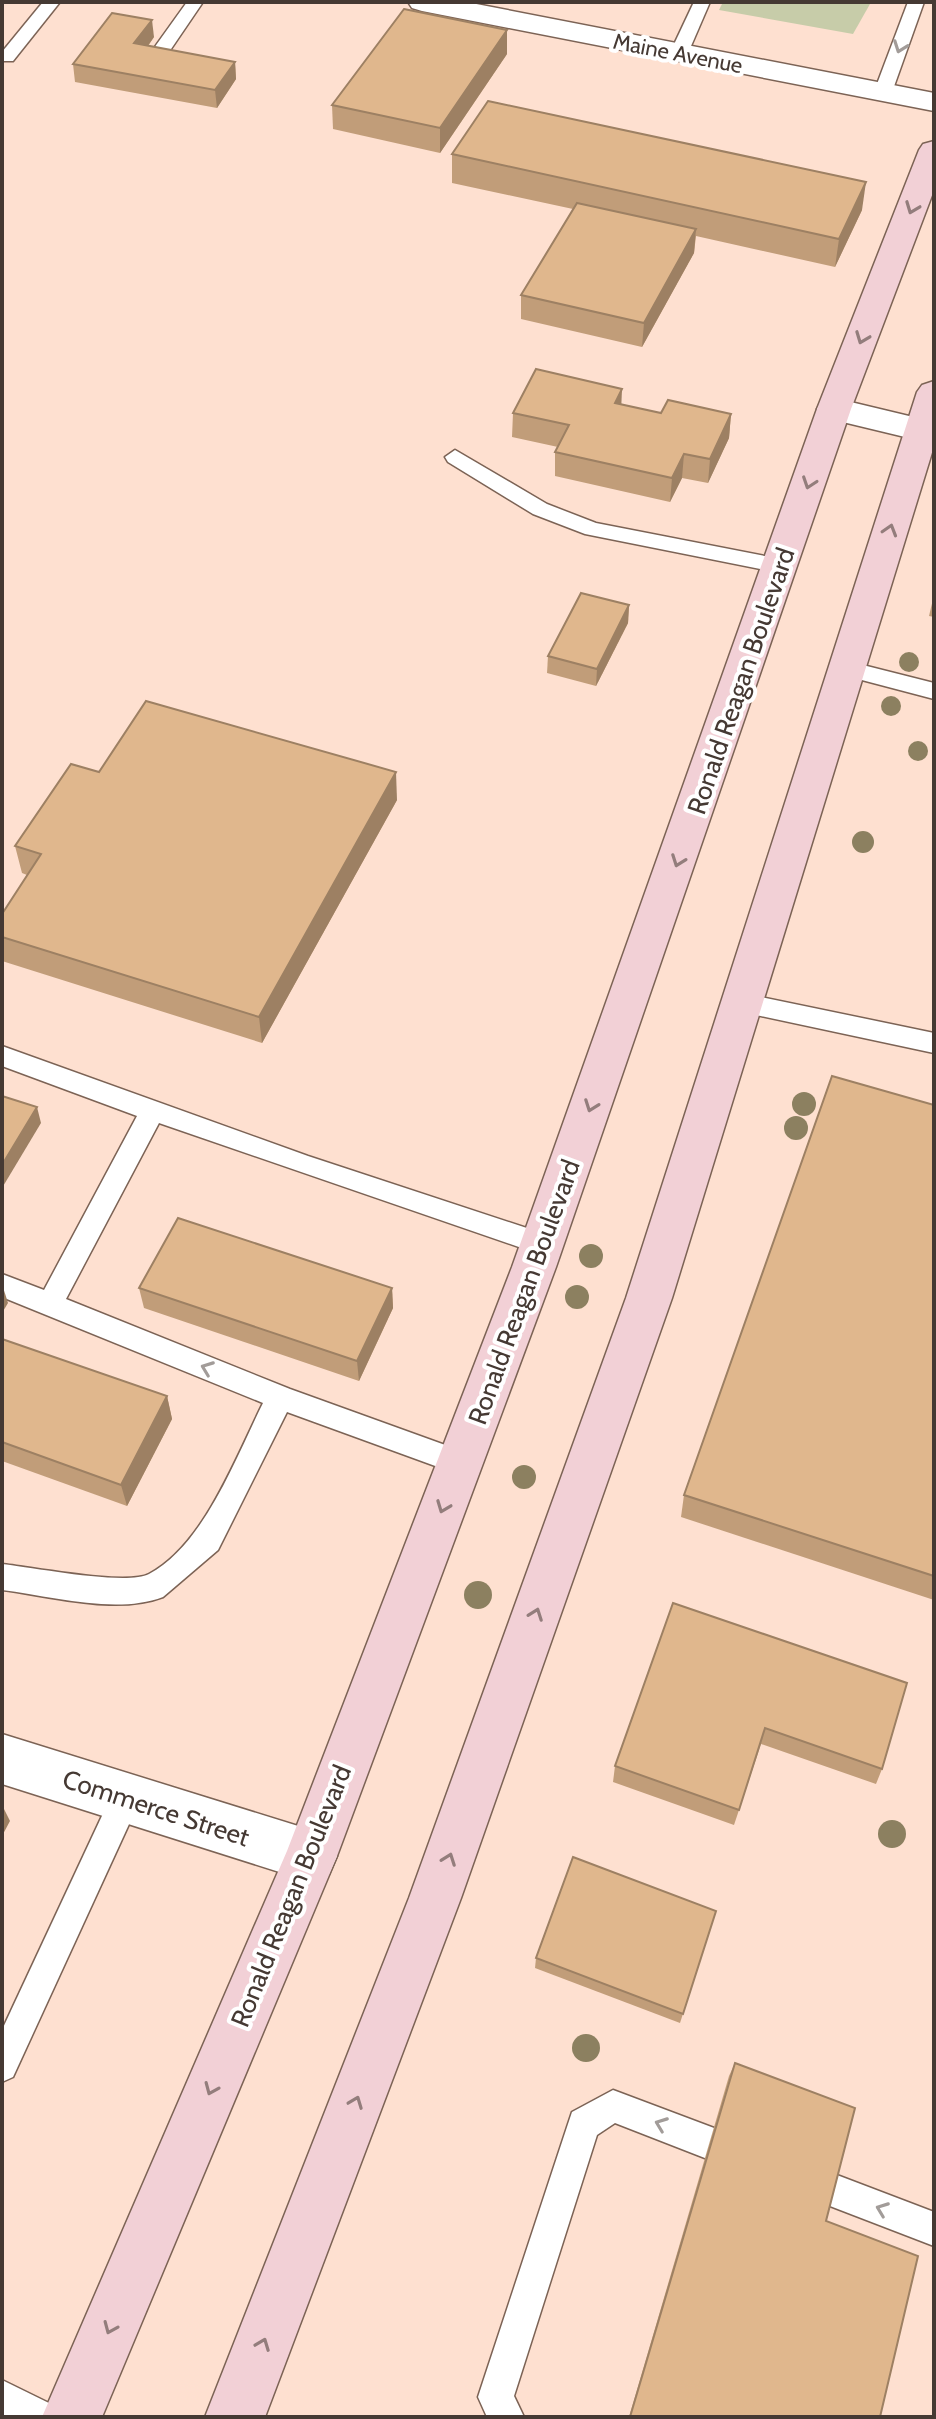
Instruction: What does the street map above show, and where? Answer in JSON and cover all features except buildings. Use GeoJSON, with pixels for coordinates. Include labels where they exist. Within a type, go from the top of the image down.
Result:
{"type":"FeatureCollection","features":[{"type":"Feature","properties":{"kind":"main road","name":"Ronald Reagan Boulevard"},"geometry":{"type":"LineString","coordinates":[[72,2417],[311,1856],[542,1244],[834,409],[934,150]]}},
{"type":"Feature","properties":{"kind":"main road"},"geometry":{"type":"LineString","coordinates":[[235,2417],[451,1853],[649,1298],[847,669],[930,419]]}},
{"type":"Feature","properties":{"kind":"street","name":"Maine Avenue"},"geometry":{"type":"LineString","coordinates":[[422,2],[488,9],[679,53],[934,102]]}},
{"type":"Feature","properties":{"kind":"street"},"geometry":{"type":"LineString","coordinates":[[834,409],[930,419]]}},
{"type":"Feature","properties":{"kind":"street","name":"Commerce Street"},"geometry":{"type":"LineString","coordinates":[[2,1759],[311,1856]]}},
{"type":"Feature","properties":{"kind":"lane"},"geometry":{"type":"LineString","coordinates":[[7,57],[52,2]]}},
{"type":"Feature","properties":{"kind":"lane"},"geometry":{"type":"LineString","coordinates":[[195,2],[158,55],[197,62]]}},
{"type":"Feature","properties":{"kind":"lane"},"geometry":{"type":"LineString","coordinates":[[679,53],[702,2]]}},
{"type":"Feature","properties":{"kind":"lane"},"geometry":{"type":"LineString","coordinates":[[883,92],[916,2]]}},
{"type":"Feature","properties":{"kind":"lane"},"geometry":{"type":"LineString","coordinates":[[455,457],[540,509],[592,529],[780,566]]}},
{"type":"Feature","properties":{"kind":"lane"},"geometry":{"type":"LineString","coordinates":[[847,669],[934,691]]}},
{"type":"Feature","properties":{"kind":"lane"},"geometry":{"type":"LineString","coordinates":[[742,1003],[934,1043]]}},
{"type":"Feature","properties":{"kind":"lane"},"geometry":{"type":"LineString","coordinates":[[2,1056],[302,1165],[542,1244]]}},
{"type":"Feature","properties":{"kind":"lane"},"geometry":{"type":"LineString","coordinates":[[51,1302],[153,1110]]}},
{"type":"Feature","properties":{"kind":"lane"},"geometry":{"type":"LineString","coordinates":[[2,1285],[51,1302],[65,1313],[280,1397],[460,1463]]}},
{"type":"Feature","properties":{"kind":"lane"},"geometry":{"type":"LineString","coordinates":[[2,1577],[104,1590],[153,1588],[208,1541],[280,1397]]}},
{"type":"Feature","properties":{"kind":"lane"},"geometry":{"type":"LineString","coordinates":[[2,2066],[126,1798]]}},
{"type":"Feature","properties":{"kind":"lane"},"geometry":{"type":"LineString","coordinates":[[506,2417],[496,2397],[584,2124],[613,2106],[710,2143]]}},
{"type":"Feature","properties":{"kind":"lane"},"geometry":{"type":"LineString","coordinates":[[829,2189],[934,2229]]}},
{"type":"Feature","properties":{"kind":"lane"},"geometry":{"type":"LineString","coordinates":[[2,2398],[41,2417]]}},
{"type":"Feature","properties":{"kind":"green space"},"geometry":{"type":"Polygon","coordinates":[[[723,2],[870,4],[853,34],[719,10],[723,2]]]}}]}
